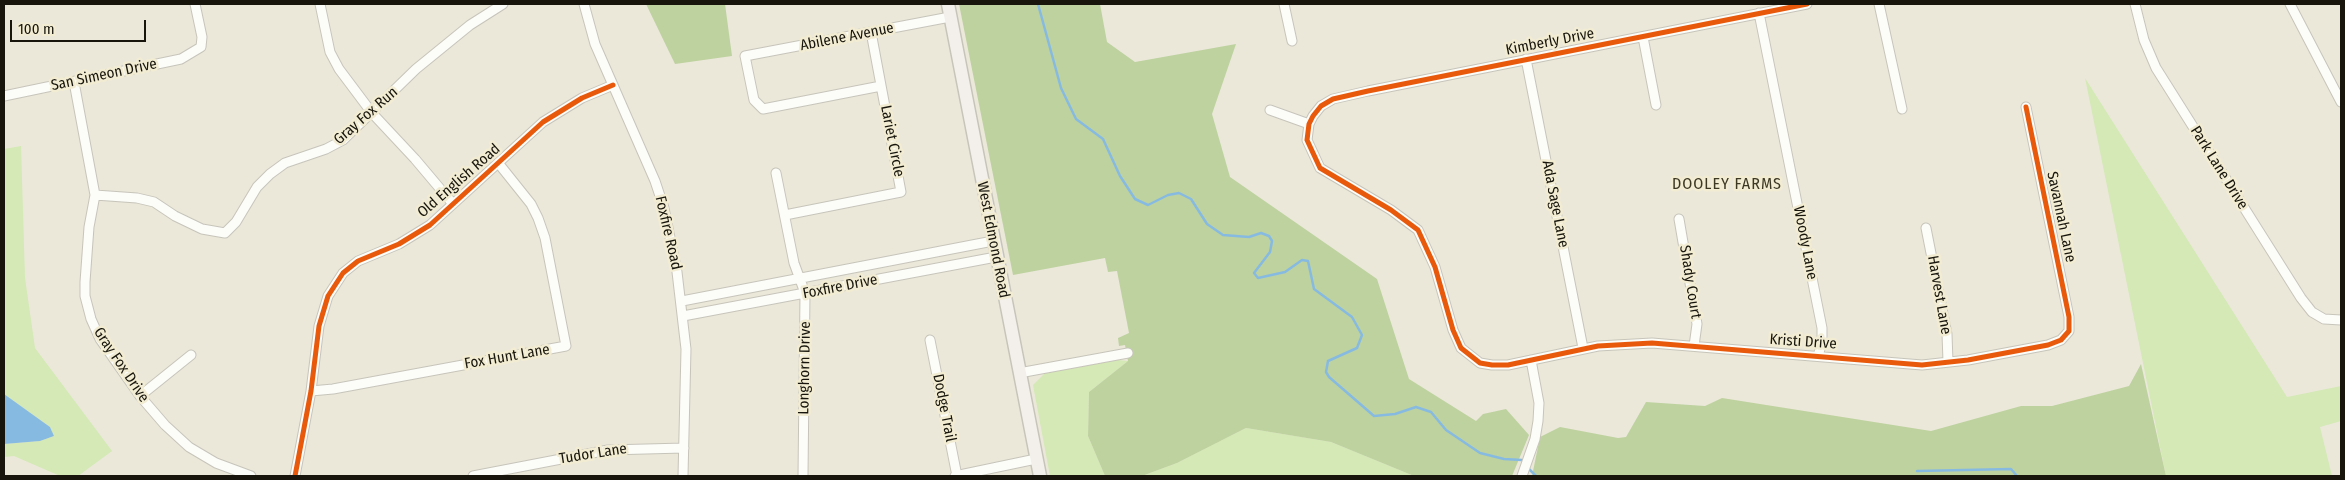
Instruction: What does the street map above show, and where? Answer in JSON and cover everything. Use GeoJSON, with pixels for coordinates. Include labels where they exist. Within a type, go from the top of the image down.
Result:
{"type":"FeatureCollection","features":[{"type":"Feature","properties":{"kind":"main road","name":"West Edmond Road"},"geometry":{"type":"LineString","coordinates":[[948,4],[1040,476]]}},
{"type":"Feature","properties":{"kind":"street","name":"San Simeon Drive"},"geometry":{"type":"LineString","coordinates":[[4,96],[181,59],[201,47],[202,37],[196,4]]}},
{"type":"Feature","properties":{"kind":"street"},"geometry":{"type":"LineString","coordinates":[[320,4],[330,52],[339,69],[372,114],[415,159],[453,204]]}},
{"type":"Feature","properties":{"kind":"street","name":"Gray Fox Run"},"geometry":{"type":"LineString","coordinates":[[95,195],[137,198],[154,202],[175,216],[202,229],[225,233],[236,222],[257,186],[270,174],[285,163],[326,150],[343,140],[416,70],[470,25],[503,4]]}},
{"type":"Feature","properties":{"kind":"street","name":"Foxfire Road"},"geometry":{"type":"LineString","coordinates":[[584,4],[596,44],[647,161],[661,199],[682,301],[686,350],[682,476]]}},
{"type":"Feature","properties":{"kind":"street"},"geometry":{"type":"LineString","coordinates":[[1284,4],[1292,41]]}},
{"type":"Feature","properties":{"kind":"street","name":"Kimberly Drive"},"geometry":{"type":"LineString","coordinates":[[1309,124],[1321,106],[1333,99],[1807,4]]}},
{"type":"Feature","properties":{"kind":"street"},"geometry":{"type":"LineString","coordinates":[[1879,4],[1902,109]]}},
{"type":"Feature","properties":{"kind":"street","name":"Park Lane Drive"},"geometry":{"type":"LineString","coordinates":[[2135,4],[2144,40],[2156,68],[2300,298],[2312,312],[2324,319],[2341,320]]}},
{"type":"Feature","properties":{"kind":"street"},"geometry":{"type":"LineString","coordinates":[[2290,4],[2341,102]]}},
{"type":"Feature","properties":{"kind":"street","name":"Woody Lane"},"geometry":{"type":"LineString","coordinates":[[1759,13],[1822,328],[1822,342],[1818,356]]}},
{"type":"Feature","properties":{"kind":"street","name":"Abilene Avenue"},"geometry":{"type":"LineString","coordinates":[[881,86],[763,109],[754,100],[745,56],[950,17]]}},
{"type":"Feature","properties":{"kind":"street","name":"Lariet Circle"},"geometry":{"type":"LineString","coordinates":[[785,215],[901,192],[871,32]]}},
{"type":"Feature","properties":{"kind":"street"},"geometry":{"type":"LineString","coordinates":[[1643,37],[1656,105]]}},
{"type":"Feature","properties":{"kind":"street","name":"Ada Sage Lane"},"geometry":{"type":"LineString","coordinates":[[1526,59],[1583,348]]}},
{"type":"Feature","properties":{"kind":"street","name":"Gray Fox Drive"},"geometry":{"type":"LineString","coordinates":[[74,82],[95,195],[89,227],[85,296],[91,319],[100,338],[140,396],[165,425],[190,447],[216,463],[251,476]]}},
{"type":"Feature","properties":{"kind":"street","name":"Old English Road"},"geometry":{"type":"LineString","coordinates":[[295,476],[312,391],[319,326],[328,296],[343,273],[358,262],[399,244],[430,225],[543,122],[582,98],[613,85]]}},
{"type":"Feature","properties":{"kind":"street","name":"Savannah Lane"},"geometry":{"type":"LineString","coordinates":[[2026,107],[2069,317],[2069,331]]}},
{"type":"Feature","properties":{"kind":"street"},"geometry":{"type":"LineString","coordinates":[[1270,110],[1309,124]]}},
{"type":"Feature","properties":{"kind":"street","name":"Kristi Drive"},"geometry":{"type":"LineString","coordinates":[[1309,124],[1307,140],[1320,168],[1391,210],[1418,230],[1435,267],[1453,330],[1461,348],[1480,362],[1492,366],[1531,360],[1583,348],[1644,343],[1922,365],[2048,344],[2061,340],[2069,331]]}},
{"type":"Feature","properties":{"kind":"street","name":"Fox Hunt Lane"},"geometry":{"type":"LineString","coordinates":[[312,391],[566,346],[545,238],[538,218],[531,204],[499,164]]}},
{"type":"Feature","properties":{"kind":"street","name":"Longhorn Drive"},"geometry":{"type":"LineString","coordinates":[[776,173],[794,263],[805,293],[803,476]]}},
{"type":"Feature","properties":{"kind":"street","name":"Shady Court"},"geometry":{"type":"LineString","coordinates":[[1679,219],[1697,324],[1694,346]]}},
{"type":"Feature","properties":{"kind":"street","name":"Harvest Lane"},"geometry":{"type":"LineString","coordinates":[[1926,228],[1947,334],[1948,362]]}},
{"type":"Feature","properties":{"kind":"street","name":"Foxfire Drive"},"geometry":{"type":"LineString","coordinates":[[682,301],[993,240]]}},
{"type":"Feature","properties":{"kind":"street","name":"Foxfire Drive"},"geometry":{"type":"LineString","coordinates":[[683,316],[996,257]]}},
{"type":"Feature","properties":{"kind":"street","name":"Dodge Trail"},"geometry":{"type":"LineString","coordinates":[[930,340],[956,476]]}},
{"type":"Feature","properties":{"kind":"street"},"geometry":{"type":"LineString","coordinates":[[1019,373],[1128,353]]}},
{"type":"Feature","properties":{"kind":"street"},"geometry":{"type":"LineString","coordinates":[[140,396],[191,355]]}},
{"type":"Feature","properties":{"kind":"street"},"geometry":{"type":"LineString","coordinates":[[1522,476],[1535,439],[1538,421],[1539,403],[1531,360]]}},
{"type":"Feature","properties":{"kind":"street","name":"Tudor Lane"},"geometry":{"type":"LineString","coordinates":[[473,476],[608,450],[684,448]]}},
{"type":"Feature","properties":{"kind":"street"},"geometry":{"type":"LineString","coordinates":[[956,476],[1036,459]]}},
{"type":"Feature","properties":{"kind":"green space"},"geometry":{"type":"Polygon","coordinates":[[[646,4],[725,4],[732,56],[675,64],[646,4]]]}},
{"type":"Feature","properties":{"kind":"green space"},"geometry":{"type":"Polygon","coordinates":[[[959,4],[1100,4],[1107,42],[1135,62],[1236,44],[1212,114],[1230,177],[1377,279],[1409,379],[1476,421],[1483,414],[1506,409],[1529,435],[1512,476],[1414,476],[1331,442],[1246,428],[1177,463],[1142,476],[1105,476],[1088,436],[1089,392],[1128,361],[1125,345],[1119,346],[1118,338],[1129,333],[1117,271],[1108,272],[1105,258],[1013,275],[959,4]]]}},
{"type":"Feature","properties":{"kind":"green space"},"geometry":{"type":"Polygon","coordinates":[[[2085,78],[2287,397],[2341,386],[2341,421],[2320,427],[2332,476],[2166,476],[2085,78]]]}},
{"type":"Feature","properties":{"kind":"green space"},"geometry":{"type":"Polygon","coordinates":[[[21,146],[25,278],[35,348],[112,451],[78,476],[60,476],[14,456],[4,457],[4,444],[40,441],[54,436],[50,427],[4,394],[4,149],[21,146]]]}},
{"type":"Feature","properties":{"kind":"green space"},"geometry":{"type":"Polygon","coordinates":[[[1118,360],[1128,361],[1089,392],[1088,436],[1105,476],[1050,476],[1033,385],[1045,373],[1118,360]]]}},
{"type":"Feature","properties":{"kind":"green space"},"geometry":{"type":"Polygon","coordinates":[[[2141,364],[2166,476],[1532,476],[1540,437],[1560,427],[1618,438],[1626,437],[1646,402],[1705,406],[1722,398],[1931,431],[2021,406],[2052,406],[2129,386],[2141,364]]]}},
{"type":"Feature","properties":{"kind":"green space"},"geometry":{"type":"Polygon","coordinates":[[[1246,428],[1331,442],[1414,476],[1142,476],[1177,463],[1246,428]]]}},
{"type":"Feature","properties":{"kind":"water"},"geometry":{"type":"Polygon","coordinates":[[[4,394],[50,427],[54,436],[40,441],[4,444],[4,394]]]}},
{"type":"Feature","properties":{"kind":"waterway"},"geometry":{"type":"LineString","coordinates":[[1038,4],[1061,88],[1076,119],[1103,139],[1120,176],[1135,199],[1148,205],[1168,195],[1179,193],[1191,199],[1207,224],[1223,235],[1249,237],[1261,233],[1269,236],[1272,241],[1270,252],[1254,273],[1258,278],[1285,272],[1302,260],[1308,261],[1314,289],[1352,317],[1362,335],[1357,348],[1328,361],[1326,372],[1329,377],[1374,416],[1395,414],[1416,407],[1431,412],[1446,430],[1480,453],[1504,459],[1522,460],[1524,462]]}},
{"type":"Feature","properties":{"kind":"waterway"},"geometry":{"type":"LineString","coordinates":[[1527,467],[1536,476]]}},
{"type":"Feature","properties":{"kind":"waterway"},"geometry":{"type":"LineString","coordinates":[[1917,471],[2011,469],[2017,476]]}},
{"type":"Feature","properties":{"kind":"cycle path"},"geometry":{"type":"LineString","coordinates":[[1807,4],[1333,99],[1321,106],[1313,116],[1309,124],[1307,140],[1320,168],[1391,210],[1418,230],[1435,267],[1453,330],[1461,348],[1480,363],[1508,365],[1598,346],[1652,343],[1922,365],[1968,360],[2048,345],[2061,340],[2069,331],[2069,317],[2026,107]]}},
{"type":"Feature","properties":{"kind":"cycle path"},"geometry":{"type":"LineString","coordinates":[[295,476],[311,391],[319,326],[328,296],[343,273],[358,261],[399,244],[430,225],[543,122],[582,98],[613,85]]}},
{"type":"Feature","properties":{"kind":"district","name":"DOOLEY FARMS"},"geometry":{"type":"Point","coordinates":[1727,185]}}]}
